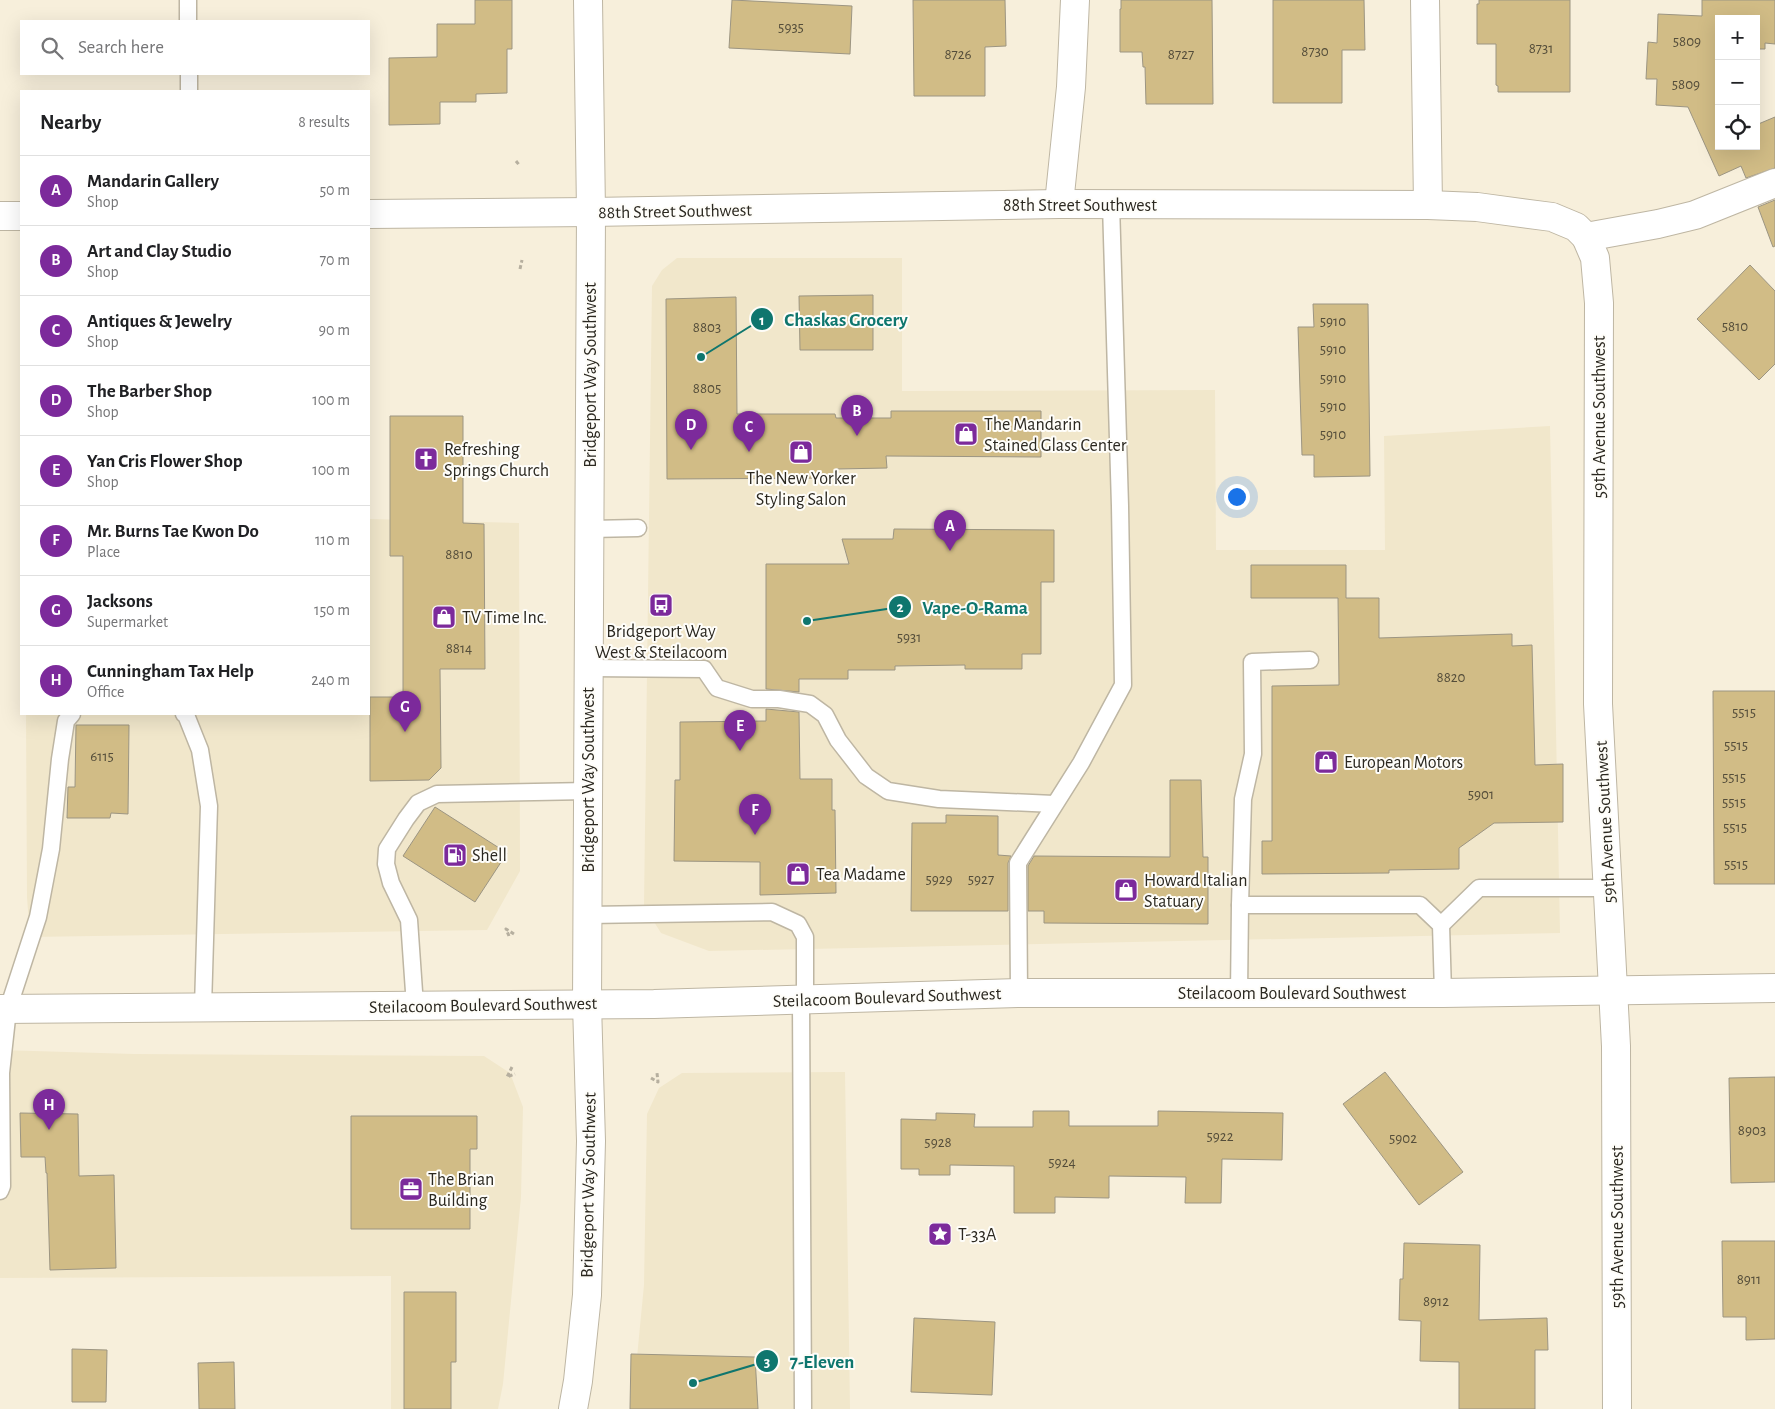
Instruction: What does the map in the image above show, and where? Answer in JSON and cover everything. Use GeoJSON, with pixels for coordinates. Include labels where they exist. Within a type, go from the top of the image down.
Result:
{"type":"FeatureCollection","features":[{"type":"Feature","properties":{"kind":"main road","name":"Bridgeport Way Southwest"},"geometry":{"type":"LineString","coordinates":[[573,1409],[578,1381],[587,1295],[591,1141],[587,1004],[591,212],[588,0]]}},
{"type":"Feature","properties":{"kind":"main road"},"geometry":{"type":"LineString","coordinates":[[1059,204],[1071,87],[1075,0]]}},
{"type":"Feature","properties":{"kind":"main road"},"geometry":{"type":"LineString","coordinates":[[1426,0],[1428,205]]}},
{"type":"Feature","properties":{"kind":"main road"},"geometry":{"type":"LineString","coordinates":[[1586,237],[1658,224],[1695,215],[1775,183]]}},
{"type":"Feature","properties":{"kind":"main road","name":"88th Street Southwest"},"geometry":{"type":"LineString","coordinates":[[370,214],[1059,204],[1428,205],[1477,207],[1552,217],[1576,227],[1586,237]]}},
{"type":"Feature","properties":{"kind":"main road"},"geometry":{"type":"LineString","coordinates":[[0,216],[20,216]]}},
{"type":"Feature","properties":{"kind":"main road","name":"59th Avenue Southwest"},"geometry":{"type":"LineString","coordinates":[[1586,237],[1595,258],[1599,303],[1598,704],[1616,1046],[1617,1409]]}},
{"type":"Feature","properties":{"kind":"main road","name":"Steilacoom Boulevard Southwest"},"geometry":{"type":"LineString","coordinates":[[4,1009],[654,1004],[1019,993],[1443,993],[1775,988]]}},
{"type":"Feature","properties":{"kind":"lane"},"geometry":{"type":"LineString","coordinates":[[188,0],[188,20]]}},
{"type":"Feature","properties":{"kind":"lane"},"geometry":{"type":"LineString","coordinates":[[189,75],[189,90]]}},
{"type":"Feature","properties":{"kind":"lane"},"geometry":{"type":"LineString","coordinates":[[1019,993],[1018,863],[1081,762],[1123,685],[1111,204]]}},
{"type":"Feature","properties":{"kind":"lane"},"geometry":{"type":"LineString","coordinates":[[590,529],[638,528]]}},
{"type":"Feature","properties":{"kind":"lane"},"geometry":{"type":"LineString","coordinates":[[1239,994],[1243,799],[1253,754],[1252,662],[1310,660]]}},
{"type":"Feature","properties":{"kind":"lane"},"geometry":{"type":"LineString","coordinates":[[589,668],[704,669],[717,688],[726,691],[752,699],[779,699],[810,704],[825,715],[838,740],[866,776],[888,790],[939,799],[1054,804]]}},
{"type":"Feature","properties":{"kind":"lane"},"geometry":{"type":"LineString","coordinates":[[0,1191],[2,1186],[1,1073],[4,1009],[38,917],[51,849],[66,721],[71,715]]}},
{"type":"Feature","properties":{"kind":"lane"},"geometry":{"type":"LineString","coordinates":[[186,715],[200,750],[209,806],[203,1007]]}},
{"type":"Feature","properties":{"kind":"lane"},"geometry":{"type":"LineString","coordinates":[[415,1006],[409,920],[391,882],[386,864],[386,849],[418,803],[437,794],[588,790]]}},
{"type":"Feature","properties":{"kind":"lane"},"geometry":{"type":"LineString","coordinates":[[1441,925],[1479,888],[1608,888]]}},
{"type":"Feature","properties":{"kind":"lane"},"geometry":{"type":"LineString","coordinates":[[1240,905],[1420,905],[1441,925],[1443,993]]}},
{"type":"Feature","properties":{"kind":"lane"},"geometry":{"type":"LineString","coordinates":[[588,915],[772,912],[798,924],[805,937],[803,999],[803,1409]]}},
{"type":"Feature","properties":{"kind":"path"},"geometry":{"type":"LineString","coordinates":[[516,161],[520,166]]}},
{"type":"Feature","properties":{"kind":"path"},"geometry":{"type":"LineString","coordinates":[[520,270],[522,260]]}},
{"type":"Feature","properties":{"kind":"path"},"geometry":{"type":"LineString","coordinates":[[510,936],[506,929],[514,934]]}},
{"type":"Feature","properties":{"kind":"path"},"geometry":{"type":"LineString","coordinates":[[512,1067],[506,1077],[515,1074]]}},
{"type":"Feature","properties":{"kind":"path"},"geometry":{"type":"LineString","coordinates":[[651,1078],[658,1082],[657,1074]]}},
{"type":"Feature","properties":{"kind":"shaded area"},"geometry":{"type":"Polygon","coordinates":[[[677,258],[902,258],[902,391],[1215,390],[1216,550],[1385,550],[1384,436],[1550,426],[1560,933],[709,951],[661,933],[644,906],[652,286],[662,270],[677,258]]]}},
{"type":"Feature","properties":{"kind":"shaded area"},"geometry":{"type":"Polygon","coordinates":[[[370,519],[519,523],[520,871],[487,930],[30,937],[27,897],[26,715],[370,715],[370,519]]]}},
{"type":"Feature","properties":{"kind":"shaded area"},"geometry":{"type":"Polygon","coordinates":[[[0,1050],[134,1054],[484,1056],[510,1073],[523,1107],[521,1197],[503,1384],[498,1409],[391,1409],[391,1276],[0,1278],[0,1050]]]}},
{"type":"Feature","properties":{"kind":"shaded area"},"geometry":{"type":"Polygon","coordinates":[[[845,1072],[850,1409],[632,1409],[644,1285],[647,1114],[659,1088],[682,1073],[845,1072]]]}},
{"type":"Feature","properties":{"kind":"building"},"geometry":{"type":"Polygon","coordinates":[[[475,0],[512,0],[512,49],[507,49],[507,93],[476,94],[476,102],[440,102],[440,124],[389,125],[389,58],[437,57],[437,24],[475,24],[475,0]]]}},
{"type":"Feature","properties":{"kind":"building"},"geometry":{"type":"Polygon","coordinates":[[[732,0],[852,6],[850,54],[729,48],[732,0]]]}},
{"type":"Feature","properties":{"kind":"building"},"geometry":{"type":"Polygon","coordinates":[[[913,0],[1005,0],[1006,46],[985,47],[985,96],[914,96],[913,0]]]}},
{"type":"Feature","properties":{"kind":"building"},"geometry":{"type":"Polygon","coordinates":[[[1121,0],[1212,0],[1213,104],[1146,104],[1145,67],[1143,67],[1142,52],[1120,52],[1121,0]]]}},
{"type":"Feature","properties":{"kind":"building"},"geometry":{"type":"Polygon","coordinates":[[[1273,0],[1364,0],[1365,50],[1342,50],[1342,103],[1273,103],[1273,0]]]}},
{"type":"Feature","properties":{"kind":"building"},"geometry":{"type":"Polygon","coordinates":[[[1479,0],[1570,0],[1570,92],[1498,92],[1498,86],[1496,85],[1496,44],[1477,44],[1477,4],[1479,4],[1479,0]]]}},
{"type":"Feature","properties":{"kind":"building"},"geometry":{"type":"Polygon","coordinates":[[[1702,0],[1775,0],[1775,44],[1765,43],[1765,49],[1760,49],[1760,15],[1715,15],[1715,150],[1760,150],[1760,123],[1775,117],[1775,168],[1746,178],[1741,166],[1719,176],[1688,107],[1656,105],[1657,79],[1646,79],[1648,42],[1657,43],[1658,14],[1702,16],[1702,0]]]}},
{"type":"Feature","properties":{"kind":"building"},"geometry":{"type":"Polygon","coordinates":[[[1775,200],[1775,246],[1773,247],[1758,207],[1775,200]]]}},
{"type":"Feature","properties":{"kind":"building"},"geometry":{"type":"Polygon","coordinates":[[[1750,265],[1775,291],[1775,364],[1759,380],[1697,319],[1750,265]]]}},
{"type":"Feature","properties":{"kind":"building"},"geometry":{"type":"Polygon","coordinates":[[[873,295],[873,350],[800,350],[799,296],[873,295]]]}},
{"type":"Feature","properties":{"kind":"building"},"geometry":{"type":"Polygon","coordinates":[[[736,297],[737,414],[835,414],[836,418],[891,418],[891,411],[1041,411],[1041,457],[886,456],[887,468],[836,469],[836,478],[667,479],[666,299],[736,297]]]}},
{"type":"Feature","properties":{"kind":"building"},"geometry":{"type":"Polygon","coordinates":[[[1313,304],[1368,304],[1370,476],[1314,477],[1314,455],[1302,455],[1298,327],[1314,327],[1313,304]]]}},
{"type":"Feature","properties":{"kind":"building"},"geometry":{"type":"Polygon","coordinates":[[[390,416],[463,416],[463,523],[484,524],[485,669],[440,669],[441,768],[429,780],[370,781],[370,697],[403,697],[403,556],[390,556],[390,416]]]}},
{"type":"Feature","properties":{"kind":"building"},"geometry":{"type":"Polygon","coordinates":[[[894,529],[1054,530],[1054,582],[1041,582],[1041,654],[1022,654],[1022,669],[965,669],[965,665],[895,666],[895,670],[848,670],[848,679],[799,679],[799,692],[766,689],[766,564],[849,564],[842,539],[893,539],[894,529]]]}},
{"type":"Feature","properties":{"kind":"building"},"geometry":{"type":"Polygon","coordinates":[[[1251,565],[1346,565],[1346,598],[1379,598],[1379,638],[1512,634],[1512,646],[1532,645],[1535,765],[1563,764],[1563,822],[1494,823],[1459,848],[1459,869],[1389,870],[1389,873],[1262,874],[1262,841],[1272,841],[1272,686],[1339,685],[1338,598],[1251,598],[1251,565]]]}},
{"type":"Feature","properties":{"kind":"building"},"geometry":{"type":"Polygon","coordinates":[[[1713,691],[1775,691],[1775,884],[1714,884],[1713,691]]]}},
{"type":"Feature","properties":{"kind":"building"},"geometry":{"type":"Polygon","coordinates":[[[766,709],[799,712],[800,779],[832,779],[832,810],[835,810],[836,893],[760,895],[760,862],[674,861],[675,780],[680,780],[680,722],[766,721],[766,709]]]}},
{"type":"Feature","properties":{"kind":"building"},"geometry":{"type":"Polygon","coordinates":[[[76,725],[129,725],[128,814],[111,813],[110,818],[67,818],[68,787],[75,787],[76,725]]]}},
{"type":"Feature","properties":{"kind":"building","name":"Howard Italian Statuary"},"geometry":{"type":"Polygon","coordinates":[[[1170,780],[1201,780],[1203,857],[1208,857],[1208,924],[1044,923],[1044,911],[1028,911],[1028,866],[1034,856],[1170,857],[1170,780]]]}},
{"type":"Feature","properties":{"kind":"building","name":"Shell"},"geometry":{"type":"Polygon","coordinates":[[[435,807],[507,853],[475,902],[403,856],[435,807]]]}},
{"type":"Feature","properties":{"kind":"building"},"geometry":{"type":"Polygon","coordinates":[[[946,815],[998,816],[998,855],[1011,856],[1008,863],[1008,911],[911,911],[912,823],[946,823],[946,815]]]}},
{"type":"Feature","properties":{"kind":"building"},"geometry":{"type":"Polygon","coordinates":[[[1385,1072],[1463,1172],[1419,1205],[1343,1104],[1385,1072]]]}},
{"type":"Feature","properties":{"kind":"building"},"geometry":{"type":"Polygon","coordinates":[[[1775,1077],[1775,1182],[1731,1183],[1729,1078],[1775,1077]]]}},
{"type":"Feature","properties":{"kind":"building"},"geometry":{"type":"Polygon","coordinates":[[[1033,1111],[1069,1111],[1069,1126],[1158,1126],[1158,1111],[1283,1113],[1282,1160],[1222,1159],[1221,1203],[1185,1203],[1186,1177],[1109,1176],[1109,1198],[1055,1197],[1055,1213],[1014,1213],[1014,1166],[950,1165],[950,1175],[919,1175],[919,1169],[901,1169],[901,1119],[936,1120],[936,1113],[975,1114],[974,1127],[1033,1127],[1033,1111]]]}},
{"type":"Feature","properties":{"kind":"building"},"geometry":{"type":"Polygon","coordinates":[[[20,1113],[78,1114],[79,1176],[114,1175],[116,1268],[50,1270],[45,1157],[21,1157],[20,1113]]]}},
{"type":"Feature","properties":{"kind":"building","name":"The Brian Building"},"geometry":{"type":"Polygon","coordinates":[[[351,1116],[477,1116],[477,1149],[470,1149],[470,1229],[351,1229],[351,1116]]]}},
{"type":"Feature","properties":{"kind":"building"},"geometry":{"type":"Polygon","coordinates":[[[1722,1241],[1775,1241],[1775,1339],[1746,1340],[1746,1317],[1723,1317],[1722,1241]]]}},
{"type":"Feature","properties":{"kind":"building"},"geometry":{"type":"Polygon","coordinates":[[[1404,1243],[1480,1245],[1479,1320],[1547,1318],[1548,1350],[1535,1350],[1535,1409],[1459,1409],[1459,1362],[1420,1361],[1421,1321],[1399,1320],[1400,1279],[1403,1279],[1404,1243]]]}},
{"type":"Feature","properties":{"kind":"building"},"geometry":{"type":"Polygon","coordinates":[[[404,1292],[456,1292],[456,1362],[451,1362],[451,1409],[404,1409],[404,1292]]]}},
{"type":"Feature","properties":{"kind":"building"},"geometry":{"type":"Polygon","coordinates":[[[914,1318],[995,1322],[992,1395],[911,1392],[914,1318]]]}},
{"type":"Feature","properties":{"kind":"building"},"geometry":{"type":"Polygon","coordinates":[[[72,1349],[107,1350],[106,1402],[72,1402],[72,1349]]]}},
{"type":"Feature","properties":{"kind":"building"},"geometry":{"type":"Polygon","coordinates":[[[631,1354],[755,1357],[758,1409],[630,1409],[631,1354]]]}},
{"type":"Feature","properties":{"kind":"building"},"geometry":{"type":"Polygon","coordinates":[[[234,1362],[235,1409],[199,1409],[198,1363],[234,1362]]]}},
{"type":"Feature","properties":{"kind":"place","name":"Chaskas Grocery"},"geometry":{"type":"Point","coordinates":[701,357]}},
{"type":"Feature","properties":{"kind":"place","name":"The Mandarin Stained Glass Center"},"geometry":{"type":"Point","coordinates":[966,434]}},
{"type":"Feature","properties":{"kind":"place","name":"Art and Clay Studio"},"geometry":{"type":"Point","coordinates":[857,436]}},
{"type":"Feature","properties":{"kind":"place","name":"The Barber Shop"},"geometry":{"type":"Point","coordinates":[691,450]}},
{"type":"Feature","properties":{"kind":"place","name":"Antiques & Jewelry"},"geometry":{"type":"Point","coordinates":[749,452]}},
{"type":"Feature","properties":{"kind":"place","name":"The New Yorker Styling Salon"},"geometry":{"type":"Point","coordinates":[801,452]}},
{"type":"Feature","properties":{"kind":"place","name":"Refreshing Springs Church"},"geometry":{"type":"Point","coordinates":[426,459]}},
{"type":"Feature","properties":{"kind":"place","name":"Mandarin Gallery"},"geometry":{"type":"Point","coordinates":[950,551]}},
{"type":"Feature","properties":{"kind":"place","name":"Bridgeport Way West & Steilacoom"},"geometry":{"type":"Point","coordinates":[661,605]}},
{"type":"Feature","properties":{"kind":"place","name":"TV Time Inc."},"geometry":{"type":"Point","coordinates":[444,617]}},
{"type":"Feature","properties":{"kind":"place","name":"Vape-O-Rama"},"geometry":{"type":"Point","coordinates":[807,621]}},
{"type":"Feature","properties":{"kind":"place","name":"Jacksons"},"geometry":{"type":"Point","coordinates":[405,732]}},
{"type":"Feature","properties":{"kind":"place","name":"Yan Cris Flower Shop"},"geometry":{"type":"Point","coordinates":[740,751]}},
{"type":"Feature","properties":{"kind":"place","name":"European Motors"},"geometry":{"type":"Point","coordinates":[1326,762]}},
{"type":"Feature","properties":{"kind":"place","name":"Mr. Burns Tae Kwon Do"},"geometry":{"type":"Point","coordinates":[755,835]}},
{"type":"Feature","properties":{"kind":"place","name":"Shell"},"geometry":{"type":"Point","coordinates":[455,855]}},
{"type":"Feature","properties":{"kind":"place","name":"Tea Madame"},"geometry":{"type":"Point","coordinates":[798,874]}},
{"type":"Feature","properties":{"kind":"place","name":"Howard Italian Statuary"},"geometry":{"type":"Point","coordinates":[1126,890]}},
{"type":"Feature","properties":{"kind":"place","name":"Cunningham Tax Help"},"geometry":{"type":"Point","coordinates":[49,1130]}},
{"type":"Feature","properties":{"kind":"place","name":"The Brian Building"},"geometry":{"type":"Point","coordinates":[411,1189]}},
{"type":"Feature","properties":{"kind":"place","name":"T-33A"},"geometry":{"type":"Point","coordinates":[940,1234]}},
{"type":"Feature","properties":{"kind":"place","name":"7-Eleven"},"geometry":{"type":"Point","coordinates":[693,1383]}}]}
